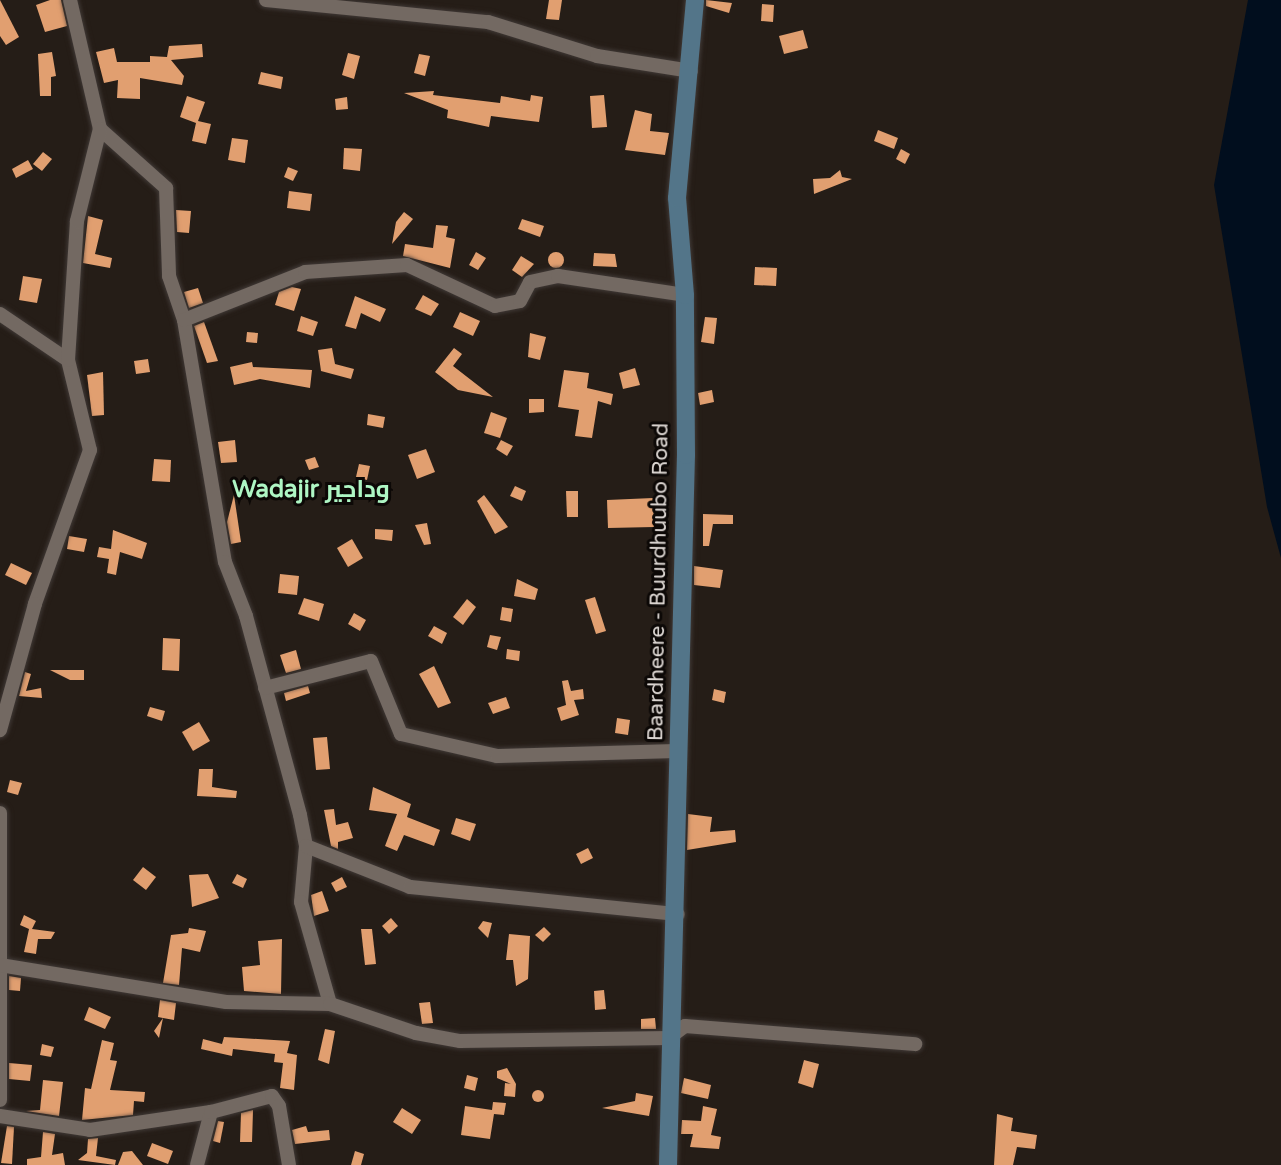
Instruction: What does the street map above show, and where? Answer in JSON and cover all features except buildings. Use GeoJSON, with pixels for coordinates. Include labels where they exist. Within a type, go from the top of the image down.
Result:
{"type":"FeatureCollection","features":[{"type":"Feature","properties":{"kind":"main road","name":"Baardheere - Buurdhuubo Road"},"geometry":{"type":"LineString","coordinates":[[668,1165],[669,1038],[678,914],[678,751],[685,295],[677,198],[691,71],[695,0]]}},
{"type":"Feature","properties":{"kind":"street"},"geometry":{"type":"LineString","coordinates":[[0,730],[35,604],[90,450],[68,360],[77,221],[100,129],[70,0]]}},
{"type":"Feature","properties":{"kind":"street"},"geometry":{"type":"LineString","coordinates":[[266,0],[488,22],[597,57],[691,71]]}},
{"type":"Feature","properties":{"kind":"street"},"geometry":{"type":"LineString","coordinates":[[100,129],[166,188],[169,276],[184,320],[225,562],[266,688],[306,846],[301,902],[330,1004]]}},
{"type":"Feature","properties":{"kind":"street"},"geometry":{"type":"LineString","coordinates":[[184,320],[305,272],[407,265],[495,306],[520,301],[530,282],[558,276],[685,295]]}},
{"type":"Feature","properties":{"kind":"street"},"geometry":{"type":"LineString","coordinates":[[0,314],[68,360]]}},
{"type":"Feature","properties":{"kind":"street"},"geometry":{"type":"LineString","coordinates":[[266,688],[371,661],[401,734],[497,756],[678,751]]}},
{"type":"Feature","properties":{"kind":"street"},"geometry":{"type":"LineString","coordinates":[[0,813],[0,1100]]}},
{"type":"Feature","properties":{"kind":"street"},"geometry":{"type":"LineString","coordinates":[[306,846],[410,887],[678,914]]}},
{"type":"Feature","properties":{"kind":"street"},"geometry":{"type":"LineString","coordinates":[[1,964],[226,1002],[330,1004],[416,1033],[460,1041],[669,1038],[685,1026],[915,1044]]}},
{"type":"Feature","properties":{"kind":"street"},"geometry":{"type":"LineString","coordinates":[[0,1116],[90,1130],[211,1112],[272,1096],[279,1106],[289,1165]]}},
{"type":"Feature","properties":{"kind":"street"},"geometry":{"type":"LineString","coordinates":[[197,1165],[211,1112]]}},
{"type":"Feature","properties":{"kind":"water"},"geometry":{"type":"Polygon","coordinates":[[[1248,0],[1281,0],[1281,558],[1267,507],[1214,185],[1248,0]]]}},
{"type":"Feature","properties":{"kind":"district","name":"Wadajir وداجير"},"geometry":{"type":"Point","coordinates":[311,490]}}]}
